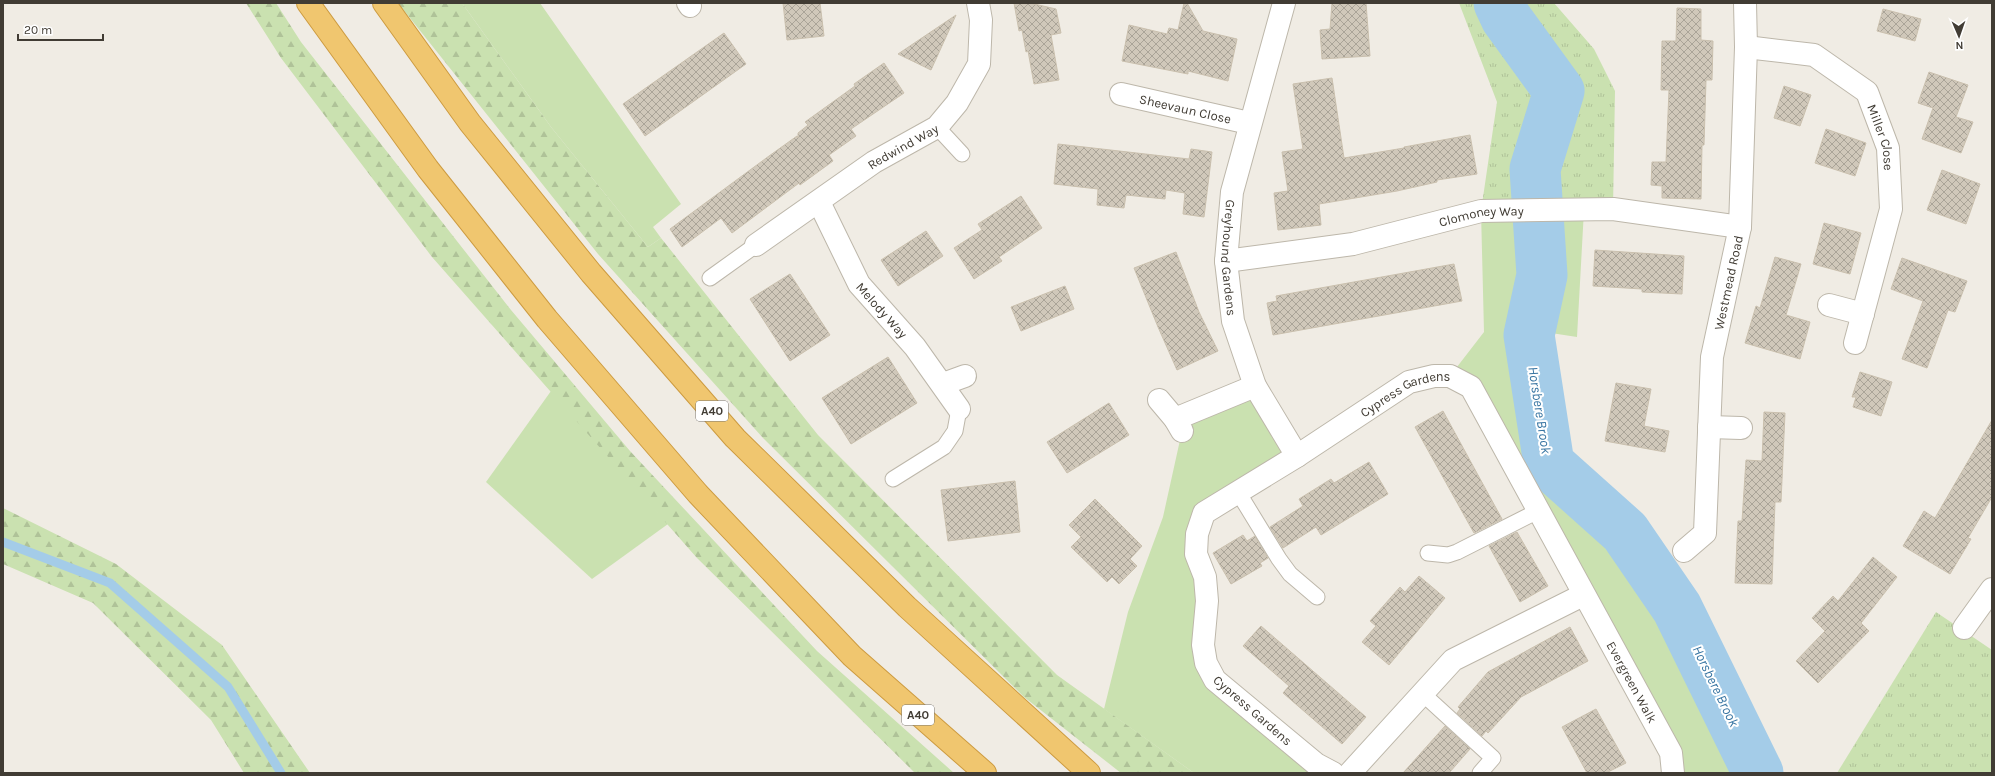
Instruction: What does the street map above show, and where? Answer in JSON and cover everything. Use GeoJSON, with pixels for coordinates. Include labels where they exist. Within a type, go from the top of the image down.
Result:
{"type":"FeatureCollection","features":[{"type":"Feature","properties":{"kind":"highway","name":"A40"},"geometry":{"type":"LineString","coordinates":[[308,3],[428,169],[537,307],[698,494],[852,656],[985,773]]}},
{"type":"Feature","properties":{"kind":"highway","name":"A40"},"geometry":{"type":"LineString","coordinates":[[384,3],[480,136],[591,273],[735,438],[907,607],[1089,773]]}},
{"type":"Feature","properties":{"kind":"street","name":"Redwind Way"},"geometry":{"type":"LineString","coordinates":[[756,245],[874,162],[937,126],[957,103],[980,64],[981,20],[978,3]]}},
{"type":"Feature","properties":{"kind":"street","name":"Greyhound Gardens"},"geometry":{"type":"LineString","coordinates":[[1284,3],[1249,123],[1232,192],[1226,261],[1233,321],[1255,386],[1297,456]]}},
{"type":"Feature","properties":{"kind":"street","name":"Westmead Road"},"geometry":{"type":"LineString","coordinates":[[1684,551],[1704,533],[1712,357],[1740,227],[1746,47],[1745,3]]}},
{"type":"Feature","properties":{"kind":"street","name":"Miller Close"},"geometry":{"type":"LineString","coordinates":[[1746,47],[1814,55],[1867,92],[1888,148],[1891,209],[1855,343]]}},
{"type":"Feature","properties":{"kind":"street","name":"Sheevaun Close"},"geometry":{"type":"LineString","coordinates":[[1121,94],[1249,123]]}},
{"type":"Feature","properties":{"kind":"street","name":"Melody Way"},"geometry":{"type":"LineString","coordinates":[[818,202],[859,284],[915,347],[943,384],[959,409]]}},
{"type":"Feature","properties":{"kind":"street","name":"Clomoney Way"},"geometry":{"type":"LineString","coordinates":[[1226,261],[1353,244],[1481,211],[1613,209],[1740,227]]}},
{"type":"Feature","properties":{"kind":"street"},"geometry":{"type":"LineString","coordinates":[[1829,305],[1863,314]]}},
{"type":"Feature","properties":{"kind":"street"},"geometry":{"type":"LineString","coordinates":[[943,384],[964,376]]}},
{"type":"Feature","properties":{"kind":"street","name":"Cypress Gardens"},"geometry":{"type":"LineString","coordinates":[[1333,773],[1316,764],[1215,680],[1206,663],[1203,645],[1208,601],[1205,577],[1196,554],[1197,534],[1204,513],[1297,456],[1409,382],[1434,376],[1450,376],[1471,387],[1583,595]]}},
{"type":"Feature","properties":{"kind":"street"},"geometry":{"type":"LineString","coordinates":[[1159,400],[1178,425],[1255,386]]}},
{"type":"Feature","properties":{"kind":"street"},"geometry":{"type":"LineString","coordinates":[[1709,427],[1741,428]]}},
{"type":"Feature","properties":{"kind":"street"},"geometry":{"type":"LineString","coordinates":[[1964,628],[1991,593]]}},
{"type":"Feature","properties":{"kind":"street"},"geometry":{"type":"LineString","coordinates":[[1350,773],[1453,660],[1583,595]]}},
{"type":"Feature","properties":{"kind":"street","name":"Evergreen Walk"},"geometry":{"type":"LineString","coordinates":[[1583,595],[1671,754],[1673,773]]}},
{"type":"Feature","properties":{"kind":"lane"},"geometry":{"type":"LineString","coordinates":[[937,126],[962,154]]}},
{"type":"Feature","properties":{"kind":"lane"},"geometry":{"type":"LineString","coordinates":[[710,278],[756,245]]}},
{"type":"Feature","properties":{"kind":"lane"},"geometry":{"type":"LineString","coordinates":[[892,479],[944,447],[955,431],[959,409]]}},
{"type":"Feature","properties":{"kind":"lane"},"geometry":{"type":"LineString","coordinates":[[1238,492],[1279,559],[1290,574],[1317,597]]}},
{"type":"Feature","properties":{"kind":"lane"},"geometry":{"type":"LineString","coordinates":[[1428,553],[1448,555],[1457,552],[1538,511]]}},
{"type":"Feature","properties":{"kind":"lane"},"geometry":{"type":"LineString","coordinates":[[1423,694],[1493,758],[1480,773]]}},
{"type":"Feature","properties":{"kind":"green space"},"geometry":{"type":"Polygon","coordinates":[[[246,3],[276,3],[301,42],[511,310],[630,451],[817,651],[954,773],[915,773],[697,558],[432,257],[281,58],[246,3]]]}},
{"type":"Feature","properties":{"kind":"green space"},"geometry":{"type":"Polygon","coordinates":[[[398,3],[462,3],[551,127],[648,247],[661,238],[818,435],[1057,675],[1194,773],[1121,773],[1024,697],[763,438],[598,254],[398,3]]]}},
{"type":"Feature","properties":{"kind":"green space"},"geometry":{"type":"Polygon","coordinates":[[[462,3],[540,3],[681,204],[653,227],[661,238],[648,247],[551,127],[462,3]]]}},
{"type":"Feature","properties":{"kind":"green space"},"geometry":{"type":"Polygon","coordinates":[[[1459,3],[1554,3],[1594,49],[1615,91],[1613,209],[1481,211],[1497,102],[1459,3]]]}},
{"type":"Feature","properties":{"kind":"green space"},"geometry":{"type":"Polygon","coordinates":[[[1584,210],[1577,337],[1551,333],[1567,450],[1666,560],[1772,773],[1673,773],[1471,387],[1450,376],[1484,332],[1481,211],[1584,210]]]}},
{"type":"Feature","properties":{"kind":"green space"},"geometry":{"type":"Polygon","coordinates":[[[1255,386],[1297,456],[1204,513],[1206,663],[1333,773],[1194,773],[1104,709],[1128,612],[1163,517],[1182,431],[1175,419],[1255,386]]]}},
{"type":"Feature","properties":{"kind":"green space"},"geometry":{"type":"Polygon","coordinates":[[[551,391],[668,524],[592,579],[486,482],[551,391]]]}},
{"type":"Feature","properties":{"kind":"green space"},"geometry":{"type":"Polygon","coordinates":[[[3,508],[116,564],[222,645],[310,773],[244,773],[211,720],[93,603],[3,564],[3,508]]]}},
{"type":"Feature","properties":{"kind":"green space"},"geometry":{"type":"Polygon","coordinates":[[[1936,612],[1992,650],[1992,773],[1837,773],[1936,612]]]}},
{"type":"Feature","properties":{"kind":"building"},"geometry":{"type":"Polygon","coordinates":[[[783,3],[820,3],[824,36],[787,40],[783,3]]]}},
{"type":"Feature","properties":{"kind":"building"},"geometry":{"type":"Polygon","coordinates":[[[1014,3],[1030,3],[1056,9],[1061,33],[1051,35],[1059,80],[1034,84],[1028,51],[1026,52],[1022,30],[1019,31],[1014,3]]]}},
{"type":"Feature","properties":{"kind":"building"},"geometry":{"type":"Polygon","coordinates":[[[1184,3],[1187,3],[1203,31],[1237,39],[1228,81],[1188,71],[1188,74],[1122,61],[1129,25],[1167,34],[1169,28],[1178,30],[1184,3]]]}},
{"type":"Feature","properties":{"kind":"building"},"geometry":{"type":"Polygon","coordinates":[[[1332,3],[1366,3],[1370,56],[1322,59],[1320,30],[1330,29],[1332,3]]]}},
{"type":"Feature","properties":{"kind":"building"},"geometry":{"type":"Polygon","coordinates":[[[1677,8],[1701,9],[1701,40],[1713,41],[1712,80],[1706,80],[1704,145],[1702,145],[1701,199],[1662,198],[1662,186],[1651,185],[1652,162],[1666,162],[1669,90],[1661,90],[1662,41],[1676,41],[1677,8]]]}},
{"type":"Feature","properties":{"kind":"building"},"geometry":{"type":"Polygon","coordinates":[[[1883,9],[1921,19],[1915,41],[1877,31],[1883,9]]]}},
{"type":"Feature","properties":{"kind":"building"},"geometry":{"type":"Polygon","coordinates":[[[956,15],[931,70],[898,54],[956,15]]]}},
{"type":"Feature","properties":{"kind":"building"},"geometry":{"type":"Polygon","coordinates":[[[724,33],[746,64],[645,136],[623,104],[724,33]]]}},
{"type":"Feature","properties":{"kind":"building"},"geometry":{"type":"Polygon","coordinates":[[[884,63],[904,93],[851,129],[856,136],[829,155],[833,161],[800,185],[799,183],[732,233],[721,218],[682,247],[670,229],[797,136],[798,138],[798,133],[808,125],[805,122],[884,63]]]}},
{"type":"Feature","properties":{"kind":"building"},"geometry":{"type":"Polygon","coordinates":[[[1929,72],[1968,85],[1956,117],[1973,122],[1961,153],[1922,139],[1933,108],[1918,103],[1929,72]]]}},
{"type":"Feature","properties":{"kind":"building"},"geometry":{"type":"Polygon","coordinates":[[[1332,78],[1344,158],[1470,135],[1477,174],[1437,180],[1437,182],[1397,191],[1319,204],[1321,225],[1278,230],[1274,193],[1288,191],[1282,152],[1303,149],[1293,84],[1332,78]]]}},
{"type":"Feature","properties":{"kind":"building"},"geometry":{"type":"Polygon","coordinates":[[[1784,86],[1811,95],[1800,126],[1774,118],[1784,86]]]}},
{"type":"Feature","properties":{"kind":"building"},"geometry":{"type":"Polygon","coordinates":[[[1826,129],[1866,143],[1855,176],[1815,163],[1826,129]]]}},
{"type":"Feature","properties":{"kind":"building"},"geometry":{"type":"Polygon","coordinates":[[[1058,144],[1189,159],[1191,149],[1212,152],[1204,217],[1183,214],[1185,193],[1166,190],[1165,199],[1126,195],[1124,208],[1097,205],[1098,189],[1054,184],[1058,144]]]}},
{"type":"Feature","properties":{"kind":"building"},"geometry":{"type":"Polygon","coordinates":[[[1942,170],[1980,184],[1966,224],[1927,210],[1942,170]]]}},
{"type":"Feature","properties":{"kind":"building"},"geometry":{"type":"Polygon","coordinates":[[[1021,196],[1042,228],[999,257],[1002,261],[974,279],[954,248],[982,230],[978,224],[1021,196]]]}},
{"type":"Feature","properties":{"kind":"building"},"geometry":{"type":"Polygon","coordinates":[[[1824,223],[1861,233],[1850,274],[1813,264],[1824,223]]]}},
{"type":"Feature","properties":{"kind":"building"},"geometry":{"type":"Polygon","coordinates":[[[926,231],[943,256],[898,286],[881,260],[926,231]]]}},
{"type":"Feature","properties":{"kind":"building"},"geometry":{"type":"Polygon","coordinates":[[[1595,250],[1684,256],[1682,294],[1642,292],[1642,289],[1593,286],[1595,250]]]}},
{"type":"Feature","properties":{"kind":"building"},"geometry":{"type":"Polygon","coordinates":[[[1176,252],[1199,312],[1218,351],[1177,370],[1134,268],[1176,252]]]}},
{"type":"Feature","properties":{"kind":"building"},"geometry":{"type":"Polygon","coordinates":[[[1775,257],[1801,264],[1786,315],[1810,322],[1800,359],[1745,343],[1756,306],[1760,308],[1775,257]]]}},
{"type":"Feature","properties":{"kind":"building"},"geometry":{"type":"Polygon","coordinates":[[[1902,258],[1967,281],[1955,312],[1948,310],[1927,368],[1902,359],[1923,301],[1891,289],[1902,258]]]}},
{"type":"Feature","properties":{"kind":"building"},"geometry":{"type":"Polygon","coordinates":[[[1454,264],[1462,301],[1273,335],[1267,303],[1277,301],[1276,296],[1454,264]]]}},
{"type":"Feature","properties":{"kind":"building"},"geometry":{"type":"Polygon","coordinates":[[[790,274],[830,335],[790,361],[750,299],[790,274]]]}},
{"type":"Feature","properties":{"kind":"building"},"geometry":{"type":"Polygon","coordinates":[[[1065,286],[1074,309],[1021,331],[1011,307],[1065,286]]]}},
{"type":"Feature","properties":{"kind":"building"},"geometry":{"type":"Polygon","coordinates":[[[888,357],[917,403],[851,444],[822,398],[888,357]]]}},
{"type":"Feature","properties":{"kind":"building"},"geometry":{"type":"Polygon","coordinates":[[[1860,372],[1892,382],[1881,416],[1853,407],[1856,397],[1852,397],[1860,372]]]}},
{"type":"Feature","properties":{"kind":"building"},"geometry":{"type":"Polygon","coordinates":[[[1616,383],[1651,389],[1644,426],[1669,431],[1665,452],[1605,441],[1616,383]]]}},
{"type":"Feature","properties":{"kind":"building"},"geometry":{"type":"Polygon","coordinates":[[[1109,403],[1129,435],[1067,473],[1047,442],[1109,403]]]}},
{"type":"Feature","properties":{"kind":"building"},"geometry":{"type":"Polygon","coordinates":[[[1443,411],[1502,519],[1474,533],[1415,427],[1443,411]]]}},
{"type":"Feature","properties":{"kind":"building"},"geometry":{"type":"Polygon","coordinates":[[[1764,412],[1785,413],[1781,502],[1775,502],[1772,584],[1735,583],[1738,521],[1742,521],[1746,460],[1762,461],[1764,412]]]}},
{"type":"Feature","properties":{"kind":"building"},"geometry":{"type":"Polygon","coordinates":[[[1992,420],[1992,497],[1968,538],[1971,539],[1950,574],[1903,546],[1924,511],[1935,518],[1992,420]]]}},
{"type":"Feature","properties":{"kind":"building"},"geometry":{"type":"Polygon","coordinates":[[[1369,462],[1388,494],[1321,535],[1316,527],[1283,548],[1270,527],[1303,506],[1299,499],[1331,479],[1334,483],[1369,462]]]}},
{"type":"Feature","properties":{"kind":"building"},"geometry":{"type":"Polygon","coordinates":[[[1015,481],[1020,532],[948,541],[941,490],[1015,481]]]}},
{"type":"Feature","properties":{"kind":"building"},"geometry":{"type":"Polygon","coordinates":[[[1095,499],[1142,546],[1130,559],[1137,566],[1119,584],[1112,577],[1107,582],[1071,547],[1081,537],[1069,525],[1095,499]]]}},
{"type":"Feature","properties":{"kind":"building"},"geometry":{"type":"Polygon","coordinates":[[[1517,532],[1548,586],[1520,602],[1489,546],[1517,532]]]}},
{"type":"Feature","properties":{"kind":"building"},"geometry":{"type":"Polygon","coordinates":[[[1243,535],[1247,541],[1255,536],[1268,558],[1260,563],[1262,566],[1231,584],[1213,553],[1243,535]]]}},
{"type":"Feature","properties":{"kind":"building"},"geometry":{"type":"Polygon","coordinates":[[[1873,557],[1897,577],[1861,623],[1869,631],[1818,683],[1796,661],[1825,631],[1812,618],[1833,596],[1838,601],[1873,557]]]}},
{"type":"Feature","properties":{"kind":"building"},"geometry":{"type":"Polygon","coordinates":[[[1419,576],[1445,598],[1389,665],[1362,642],[1376,626],[1370,621],[1400,587],[1405,592],[1419,576]]]}},
{"type":"Feature","properties":{"kind":"building"},"geometry":{"type":"Polygon","coordinates":[[[1261,626],[1366,717],[1342,744],[1283,693],[1289,686],[1243,646],[1261,626]]]}},
{"type":"Feature","properties":{"kind":"building"},"geometry":{"type":"Polygon","coordinates":[[[1570,627],[1588,661],[1521,697],[1488,733],[1486,731],[1482,736],[1457,713],[1460,709],[1458,707],[1488,672],[1570,627]]]}},
{"type":"Feature","properties":{"kind":"building"},"geometry":{"type":"Polygon","coordinates":[[[1596,709],[1626,763],[1606,773],[1587,773],[1562,727],[1596,709]]]}},
{"type":"Feature","properties":{"kind":"building"},"geometry":{"type":"Polygon","coordinates":[[[1445,726],[1470,749],[1449,773],[1403,773],[1445,726]]]}},
{"type":"Feature","properties":{"kind":"waterway","name":"Horsbere Brook"},"geometry":{"type":"LineString","coordinates":[[1499,3],[1506,18],[1559,91],[1535,169],[1542,275],[1529,335],[1549,464],[1625,532],[1677,608],[1758,773]]}},
{"type":"Feature","properties":{"kind":"waterway"},"geometry":{"type":"LineString","coordinates":[[3,542],[110,583],[228,687],[281,773]]}}]}
